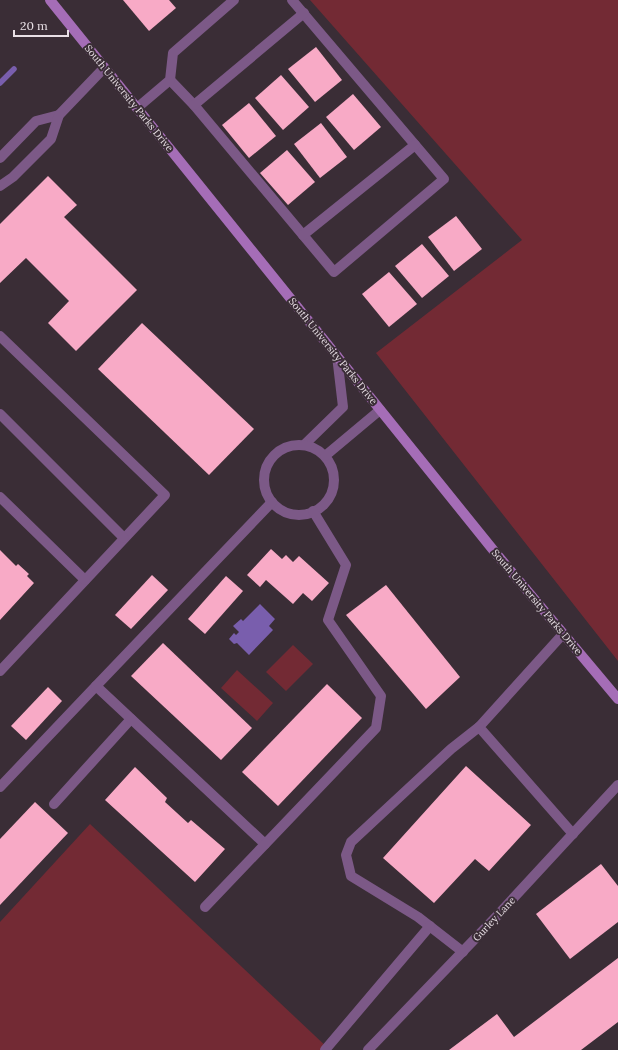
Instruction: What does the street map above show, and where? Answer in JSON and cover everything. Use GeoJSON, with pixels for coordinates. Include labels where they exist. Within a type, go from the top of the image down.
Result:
{"type":"FeatureCollection","features":[{"type":"Feature","properties":{"kind":"main road","name":"South University Parks Drive"},"geometry":{"type":"LineString","coordinates":[[50,0],[494,551],[618,700]]}},
{"type":"Feature","properties":{"kind":"street"},"geometry":{"type":"LineString","coordinates":[[138,108],[170,80],[173,53],[234,0]]}},
{"type":"Feature","properties":{"kind":"street"},"geometry":{"type":"LineString","coordinates":[[170,80],[194,105],[334,272],[444,179],[292,0]]}},
{"type":"Feature","properties":{"kind":"street"},"geometry":{"type":"LineString","coordinates":[[194,105],[304,13]]}},
{"type":"Feature","properties":{"kind":"street"},"geometry":{"type":"LineString","coordinates":[[0,186],[13,177],[51,139],[59,115],[104,68]]}},
{"type":"Feature","properties":{"kind":"street"},"geometry":{"type":"LineString","coordinates":[[0,158],[36,121],[59,115]]}},
{"type":"Feature","properties":{"kind":"street"},"geometry":{"type":"LineString","coordinates":[[303,235],[415,144]]}},
{"type":"Feature","properties":{"kind":"street"},"geometry":{"type":"LineString","coordinates":[[0,336],[165,495],[0,671]]}},
{"type":"Feature","properties":{"kind":"street"},"geometry":{"type":"LineString","coordinates":[[304,445],[343,406],[337,356]]}},
{"type":"Feature","properties":{"kind":"street"},"geometry":{"type":"LineString","coordinates":[[325,456],[380,410]]}},
{"type":"Feature","properties":{"kind":"street"},"geometry":{"type":"LineString","coordinates":[[0,414],[124,538]]}},
{"type":"Feature","properties":{"kind":"street"},"geometry":{"type":"LineString","coordinates":[[304,445],[315,449],[325,456],[333,472],[333,490],[328,500],[319,509],[308,514],[297,515],[286,512],[272,502],[265,488],[264,477],[267,466],[273,457],[281,450],[292,446],[304,445]]}},
{"type":"Feature","properties":{"kind":"street"},"geometry":{"type":"LineString","coordinates":[[0,497],[85,580]]}},
{"type":"Feature","properties":{"kind":"street"},"geometry":{"type":"LineString","coordinates":[[0,788],[272,502]]}},
{"type":"Feature","properties":{"kind":"street"},"geometry":{"type":"LineString","coordinates":[[205,907],[376,728],[382,696],[328,620],[346,565],[313,511]]}},
{"type":"Feature","properties":{"kind":"street"},"geometry":{"type":"LineString","coordinates":[[463,952],[418,917],[351,876],[346,855],[351,842],[451,749],[479,727],[563,634]]}},
{"type":"Feature","properties":{"kind":"street"},"geometry":{"type":"LineString","coordinates":[[96,686],[265,844]]}},
{"type":"Feature","properties":{"kind":"street"},"geometry":{"type":"LineString","coordinates":[[54,804],[131,718]]}},
{"type":"Feature","properties":{"kind":"street"},"geometry":{"type":"LineString","coordinates":[[479,727],[573,834]]}},
{"type":"Feature","properties":{"kind":"street","name":"Gurley Lane"},"geometry":{"type":"LineString","coordinates":[[368,1050],[463,952],[618,784]]}},
{"type":"Feature","properties":{"kind":"street"},"geometry":{"type":"LineString","coordinates":[[325,1050],[430,926]]}},
{"type":"Feature","properties":{"kind":"shaded area"},"geometry":{"type":"Polygon","coordinates":[[[310,0],[618,0],[618,661],[376,353],[522,240],[310,0]]]}},
{"type":"Feature","properties":{"kind":"shaded area"},"geometry":{"type":"Polygon","coordinates":[[[260,604],[275,619],[269,626],[273,630],[249,655],[237,643],[234,644],[229,639],[234,633],[236,635],[239,632],[233,626],[241,619],[243,621],[260,604]]]}},
{"type":"Feature","properties":{"kind":"shaded area"},"geometry":{"type":"Polygon","coordinates":[[[293,645],[313,664],[286,691],[266,672],[293,645]]]}},
{"type":"Feature","properties":{"kind":"shaded area"},"geometry":{"type":"Polygon","coordinates":[[[237,670],[273,703],[257,721],[221,688],[237,670]]]}},
{"type":"Feature","properties":{"kind":"shaded area"},"geometry":{"type":"Polygon","coordinates":[[[90,824],[330,1050],[0,1050],[0,922],[90,824]]]}},
{"type":"Feature","properties":{"kind":"building"},"geometry":{"type":"Polygon","coordinates":[[[123,0],[169,0],[176,8],[149,31],[123,0]]]}},
{"type":"Feature","properties":{"kind":"building"},"geometry":{"type":"Polygon","coordinates":[[[316,47],[342,80],[315,102],[288,69],[316,47]]]}},
{"type":"Feature","properties":{"kind":"building"},"geometry":{"type":"Polygon","coordinates":[[[281,75],[309,107],[283,130],[255,98],[281,75]]]}},
{"type":"Feature","properties":{"kind":"building"},"geometry":{"type":"Polygon","coordinates":[[[353,94],[381,127],[354,150],[326,117],[353,94]]]}},
{"type":"Feature","properties":{"kind":"building"},"geometry":{"type":"Polygon","coordinates":[[[249,103],[276,136],[249,158],[222,125],[249,103]]]}},
{"type":"Feature","properties":{"kind":"building"},"geometry":{"type":"Polygon","coordinates":[[[321,123],[347,157],[320,178],[294,144],[321,123]]]}},
{"type":"Feature","properties":{"kind":"building"},"geometry":{"type":"Polygon","coordinates":[[[287,150],[315,182],[288,205],[260,173],[287,150]]]}},
{"type":"Feature","properties":{"kind":"building"},"geometry":{"type":"Polygon","coordinates":[[[48,176],[77,205],[64,217],[137,290],[76,351],[48,323],[69,301],[26,258],[0,283],[0,224],[48,176]]]}},
{"type":"Feature","properties":{"kind":"building"},"geometry":{"type":"Polygon","coordinates":[[[456,216],[482,249],[454,271],[428,237],[456,216]]]}},
{"type":"Feature","properties":{"kind":"building"},"geometry":{"type":"Polygon","coordinates":[[[422,244],[449,276],[422,298],[395,266],[422,244]]]}},
{"type":"Feature","properties":{"kind":"building"},"geometry":{"type":"Polygon","coordinates":[[[389,272],[417,304],[389,327],[362,294],[389,272]]]}},
{"type":"Feature","properties":{"kind":"building"},"geometry":{"type":"Polygon","coordinates":[[[142,323],[254,429],[209,475],[98,369],[142,323]]]}},
{"type":"Feature","properties":{"kind":"building"},"geometry":{"type":"Polygon","coordinates":[[[271,549],[282,559],[286,555],[293,562],[299,556],[329,583],[312,601],[303,593],[293,604],[266,580],[260,587],[247,575],[271,549]]]}},
{"type":"Feature","properties":{"kind":"building"},"geometry":{"type":"Polygon","coordinates":[[[0,550],[16,566],[18,564],[29,574],[27,576],[34,583],[0,620],[0,550]]]}},
{"type":"Feature","properties":{"kind":"building"},"geometry":{"type":"Polygon","coordinates":[[[152,575],[168,590],[131,629],[115,615],[152,575]]]}},
{"type":"Feature","properties":{"kind":"building"},"geometry":{"type":"Polygon","coordinates":[[[226,576],[243,591],[205,634],[188,619],[226,576]]]}},
{"type":"Feature","properties":{"kind":"building"},"geometry":{"type":"Polygon","coordinates":[[[386,585],[460,677],[426,709],[346,615],[386,585]]]}},
{"type":"Feature","properties":{"kind":"building"},"geometry":{"type":"Polygon","coordinates":[[[163,643],[252,728],[221,760],[131,676],[163,643]]]}},
{"type":"Feature","properties":{"kind":"building"},"geometry":{"type":"Polygon","coordinates":[[[327,684],[362,718],[278,806],[242,772],[327,684]]]}},
{"type":"Feature","properties":{"kind":"building"},"geometry":{"type":"Polygon","coordinates":[[[48,687],[62,701],[26,740],[11,726],[48,687]]]}},
{"type":"Feature","properties":{"kind":"building"},"geometry":{"type":"Polygon","coordinates":[[[466,766],[531,825],[489,871],[475,859],[434,903],[383,858],[466,766]]]}},
{"type":"Feature","properties":{"kind":"building"},"geometry":{"type":"Polygon","coordinates":[[[135,767],[167,798],[165,802],[188,823],[191,820],[225,849],[195,882],[105,800],[135,767]]]}},
{"type":"Feature","properties":{"kind":"building"},"geometry":{"type":"Polygon","coordinates":[[[35,802],[68,833],[0,905],[0,839],[35,802]]]}},
{"type":"Feature","properties":{"kind":"building"},"geometry":{"type":"Polygon","coordinates":[[[601,864],[618,886],[618,922],[570,959],[536,914],[601,864]]]}},
{"type":"Feature","properties":{"kind":"building"},"geometry":{"type":"Polygon","coordinates":[[[618,958],[618,1022],[581,1050],[449,1050],[497,1014],[514,1037],[618,958]]]}},
{"type":"Feature","properties":{"kind":"waterway"},"geometry":{"type":"LineString","coordinates":[[0,83],[14,69]]}}]}
